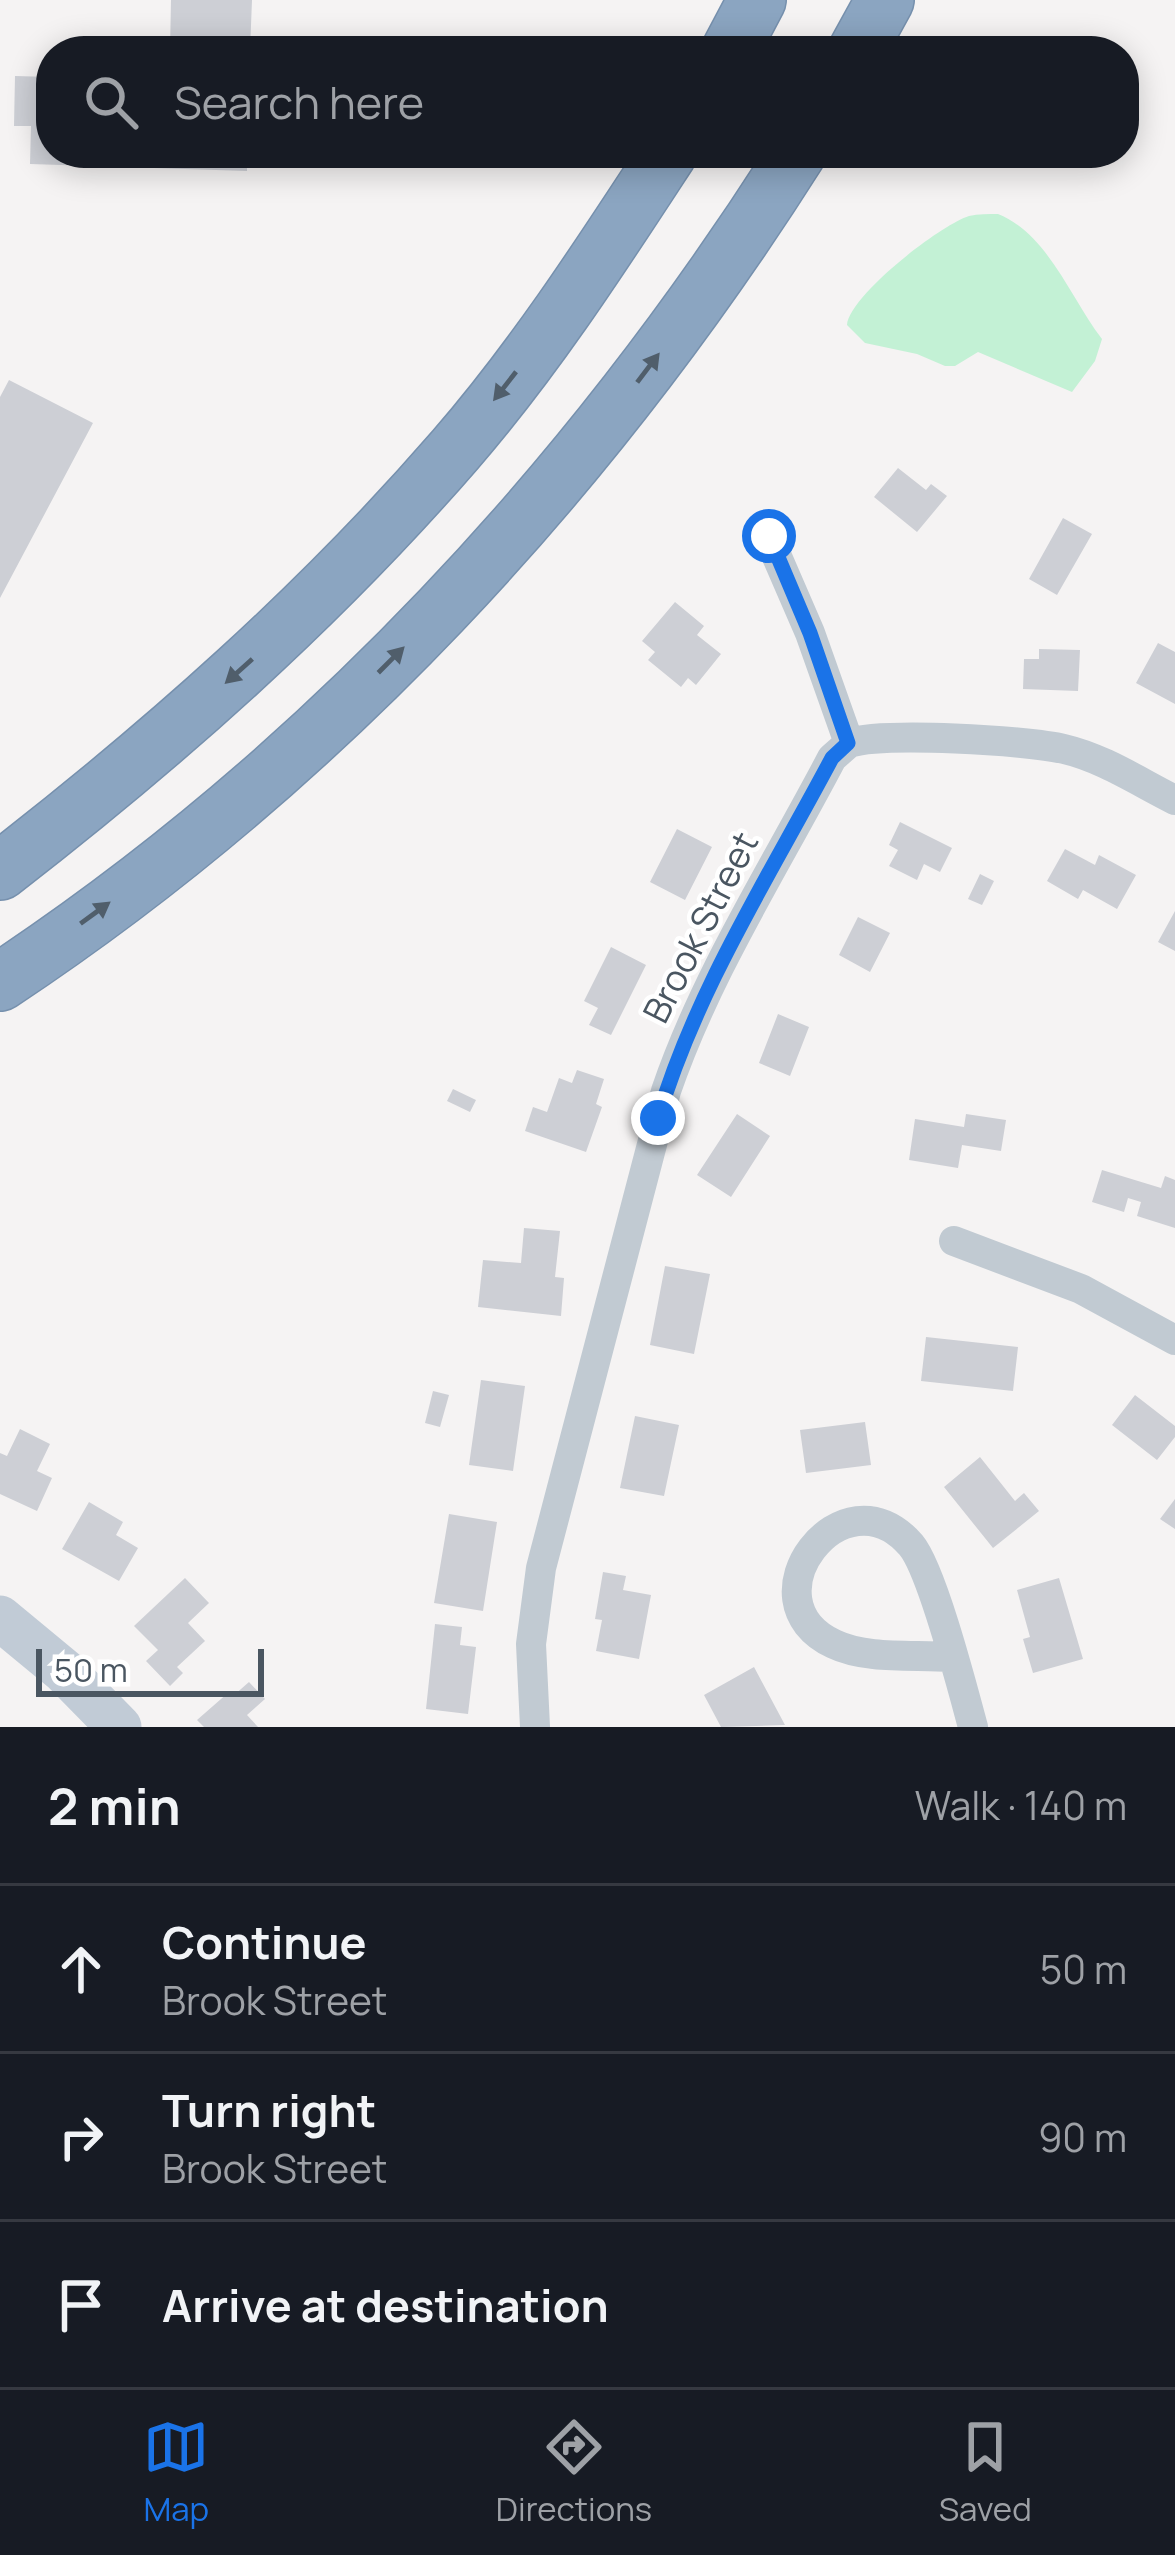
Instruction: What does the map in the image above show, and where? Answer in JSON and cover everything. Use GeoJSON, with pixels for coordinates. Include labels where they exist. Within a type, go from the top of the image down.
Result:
{"type":"FeatureCollection","features":[{"type":"Feature","properties":{"kind":"highway"},"geometry":{"type":"LineString","coordinates":[[738,36],[757,0]]}},
{"type":"Feature","properties":{"kind":"highway"},"geometry":{"type":"LineString","coordinates":[[865,36],[885,0]]}},
{"type":"Feature","properties":{"kind":"highway"},"geometry":{"type":"LineString","coordinates":[[0,871],[189,717],[277,638],[369,545],[458,447],[543,338],[658,168]]}},
{"type":"Feature","properties":{"kind":"highway"},"geometry":{"type":"LineString","coordinates":[[0,982],[157,867],[257,784],[451,601],[546,496],[631,390],[710,286],[787,168]]}},
{"type":"Feature","properties":{"kind":"main road"},"geometry":{"type":"LineString","coordinates":[[0,1618],[52,1660],[119,1727]]}},
{"type":"Feature","properties":{"kind":"street"},"geometry":{"type":"LineString","coordinates":[[769,536],[810,633],[848,743],[888,738],[1063,748],[1096,759],[1175,800]]}},
{"type":"Feature","properties":{"kind":"street","name":"Brook Street"},"geometry":{"type":"LineString","coordinates":[[536,1727],[531,1643],[541,1568],[666,1090],[734,940],[832,758],[848,743]]}},
{"type":"Feature","properties":{"kind":"street"},"geometry":{"type":"LineString","coordinates":[[955,1241],[1082,1288],[1175,1340]]}},
{"type":"Feature","properties":{"kind":"street"},"geometry":{"type":"LineString","coordinates":[[952,1657],[856,1651],[823,1638],[801,1610],[797,1586],[802,1563],[814,1543],[833,1529],[856,1522],[880,1525],[901,1536],[922,1565],[952,1657],[974,1727]]}},
{"type":"Feature","properties":{"kind":"green space"},"geometry":{"type":"Polygon","coordinates":[[[998,214],[1016,223],[1045,252],[1102,339],[1095,361],[1072,392],[978,352],[955,366],[945,366],[917,354],[865,343],[847,325],[863,297],[918,247],[969,216],[998,214]]]}},
{"type":"Feature","properties":{"kind":"building"},"geometry":{"type":"Polygon","coordinates":[[[171,0],[252,0],[251,36],[170,36],[171,0]]]}},
{"type":"Feature","properties":{"kind":"building"},"geometry":{"type":"Polygon","coordinates":[[[15,76],[36,77],[36,164],[30,164],[31,126],[14,126],[15,76]]]}},
{"type":"Feature","properties":{"kind":"building"},"geometry":{"type":"Polygon","coordinates":[[[154,168],[247,168],[247,171],[154,168]]]}},
{"type":"Feature","properties":{"kind":"building"},"geometry":{"type":"Polygon","coordinates":[[[9,380],[93,423],[0,598],[0,397],[9,380]]]}},
{"type":"Feature","properties":{"kind":"building"},"geometry":{"type":"Polygon","coordinates":[[[898,468],[926,490],[931,484],[947,496],[917,532],[874,497],[898,468]]]}},
{"type":"Feature","properties":{"kind":"building"},"geometry":{"type":"Polygon","coordinates":[[[1063,518],[1092,534],[1057,595],[1029,579],[1063,518]]]}},
{"type":"Feature","properties":{"kind":"building"},"geometry":{"type":"Polygon","coordinates":[[[675,602],[704,626],[697,635],[721,654],[696,685],[688,678],[681,687],[648,660],[655,652],[642,641],[675,602]]]}},
{"type":"Feature","properties":{"kind":"building"},"geometry":{"type":"Polygon","coordinates":[[[1158,643],[1175,652],[1175,704],[1136,683],[1158,643]]]}},
{"type":"Feature","properties":{"kind":"building"},"geometry":{"type":"Polygon","coordinates":[[[1039,649],[1080,650],[1078,691],[1023,689],[1024,659],[1039,659],[1039,649]]]}},
{"type":"Feature","properties":{"kind":"building"},"geometry":{"type":"Polygon","coordinates":[[[900,822],[952,848],[940,872],[924,864],[917,880],[889,866],[898,850],[889,845],[900,822]]]}},
{"type":"Feature","properties":{"kind":"building"},"geometry":{"type":"Polygon","coordinates":[[[677,829],[712,847],[685,900],[650,882],[677,829]]]}},
{"type":"Feature","properties":{"kind":"building"},"geometry":{"type":"Polygon","coordinates":[[[1065,849],[1095,865],[1099,855],[1136,875],[1117,909],[1083,890],[1078,899],[1047,881],[1065,849]]]}},
{"type":"Feature","properties":{"kind":"building"},"geometry":{"type":"Polygon","coordinates":[[[980,874],[994,881],[982,905],[968,899],[980,874]]]}},
{"type":"Feature","properties":{"kind":"building"},"geometry":{"type":"Polygon","coordinates":[[[1175,911],[1175,951],[1158,942],[1175,911]]]}},
{"type":"Feature","properties":{"kind":"building"},"geometry":{"type":"Polygon","coordinates":[[[858,917],[890,933],[870,972],[839,955],[858,917]]]}},
{"type":"Feature","properties":{"kind":"building"},"geometry":{"type":"Polygon","coordinates":[[[611,947],[646,965],[611,1035],[589,1025],[598,1008],[584,1001],[611,947]]]}},
{"type":"Feature","properties":{"kind":"building"},"geometry":{"type":"Polygon","coordinates":[[[778,1014],[809,1027],[790,1076],[759,1063],[778,1014]]]}},
{"type":"Feature","properties":{"kind":"building"},"geometry":{"type":"Polygon","coordinates":[[[577,1070],[604,1079],[596,1104],[602,1107],[586,1152],[525,1131],[533,1107],[547,1112],[559,1078],[572,1083],[577,1070]]]}},
{"type":"Feature","properties":{"kind":"building"},"geometry":{"type":"Polygon","coordinates":[[[453,1089],[476,1100],[470,1112],[447,1101],[453,1089]]]}},
{"type":"Feature","properties":{"kind":"building"},"geometry":{"type":"Polygon","coordinates":[[[737,1114],[770,1136],[731,1197],[697,1175],[737,1114]]]}},
{"type":"Feature","properties":{"kind":"building"},"geometry":{"type":"Polygon","coordinates":[[[966,1114],[1006,1120],[1001,1151],[962,1145],[958,1168],[909,1160],[915,1119],[964,1127],[966,1114]]]}},
{"type":"Feature","properties":{"kind":"building"},"geometry":{"type":"Polygon","coordinates":[[[1102,1170],[1161,1188],[1165,1176],[1175,1180],[1175,1228],[1137,1216],[1141,1202],[1128,1198],[1124,1212],[1092,1202],[1102,1170]]]}},
{"type":"Feature","properties":{"kind":"building"},"geometry":{"type":"Polygon","coordinates":[[[524,1228],[560,1231],[555,1277],[564,1278],[561,1316],[478,1307],[483,1260],[521,1263],[524,1228]]]}},
{"type":"Feature","properties":{"kind":"building"},"geometry":{"type":"Polygon","coordinates":[[[665,1266],[710,1274],[694,1354],[650,1345],[665,1266]]]}},
{"type":"Feature","properties":{"kind":"building"},"geometry":{"type":"Polygon","coordinates":[[[926,1337],[1018,1347],[1013,1391],[921,1381],[926,1337]]]}},
{"type":"Feature","properties":{"kind":"building"},"geometry":{"type":"Polygon","coordinates":[[[481,1380],[525,1386],[513,1471],[469,1465],[481,1380]]]}},
{"type":"Feature","properties":{"kind":"building"},"geometry":{"type":"Polygon","coordinates":[[[433,1391],[449,1395],[440,1427],[425,1423],[433,1391]]]}},
{"type":"Feature","properties":{"kind":"building"},"geometry":{"type":"Polygon","coordinates":[[[1135,1395],[1175,1426],[1175,1437],[1157,1460],[1112,1425],[1135,1395]]]}},
{"type":"Feature","properties":{"kind":"building"},"geometry":{"type":"Polygon","coordinates":[[[635,1416],[679,1425],[664,1496],[620,1488],[635,1416]]]}},
{"type":"Feature","properties":{"kind":"building"},"geometry":{"type":"Polygon","coordinates":[[[865,1422],[871,1465],[806,1473],[800,1430],[865,1422]]]}},
{"type":"Feature","properties":{"kind":"building"},"geometry":{"type":"Polygon","coordinates":[[[20,1429],[50,1444],[37,1471],[52,1478],[37,1511],[0,1494],[0,1453],[7,1456],[20,1429]]]}},
{"type":"Feature","properties":{"kind":"building"},"geometry":{"type":"Polygon","coordinates":[[[980,1457],[1015,1501],[1024,1493],[1039,1511],[993,1548],[944,1487],[980,1457]]]}},
{"type":"Feature","properties":{"kind":"building"},"geometry":{"type":"Polygon","coordinates":[[[1175,1499],[1175,1529],[1160,1519],[1175,1499]]]}},
{"type":"Feature","properties":{"kind":"building"},"geometry":{"type":"Polygon","coordinates":[[[89,1502],[123,1522],[116,1535],[138,1548],[119,1581],[62,1549],[89,1502]]]}},
{"type":"Feature","properties":{"kind":"building"},"geometry":{"type":"Polygon","coordinates":[[[449,1514],[497,1522],[483,1611],[434,1603],[449,1514]]]}},
{"type":"Feature","properties":{"kind":"building"},"geometry":{"type":"Polygon","coordinates":[[[603,1572],[626,1576],[623,1590],[651,1595],[639,1659],[596,1651],[602,1620],[595,1619],[603,1572]]]}},
{"type":"Feature","properties":{"kind":"building"},"geometry":{"type":"Polygon","coordinates":[[[185,1578],[209,1603],[188,1623],[205,1641],[177,1667],[183,1673],[170,1686],[146,1661],[158,1650],[134,1626],[185,1578]]]}},
{"type":"Feature","properties":{"kind":"building"},"geometry":{"type":"Polygon","coordinates":[[[1059,1578],[1083,1659],[1033,1673],[1023,1639],[1030,1637],[1017,1590],[1059,1578]]]}},
{"type":"Feature","properties":{"kind":"building"},"geometry":{"type":"Polygon","coordinates":[[[435,1624],[462,1627],[460,1645],[476,1647],[468,1714],[426,1709],[435,1624]]]}},
{"type":"Feature","properties":{"kind":"building"},"geometry":{"type":"Polygon","coordinates":[[[754,1667],[785,1725],[721,1727],[704,1695],[754,1667]]]}},
{"type":"Feature","properties":{"kind":"building"},"geometry":{"type":"Polygon","coordinates":[[[249,1682],[265,1699],[247,1715],[258,1727],[204,1727],[197,1720],[229,1692],[233,1696],[249,1682]]]}},
{"type":"Feature","properties":{"kind":"route"},"geometry":{"type":"LineString","coordinates":[[658,1118],[686,1038],[734,940],[832,758],[848,743],[810,633],[769,536]]}}]}
